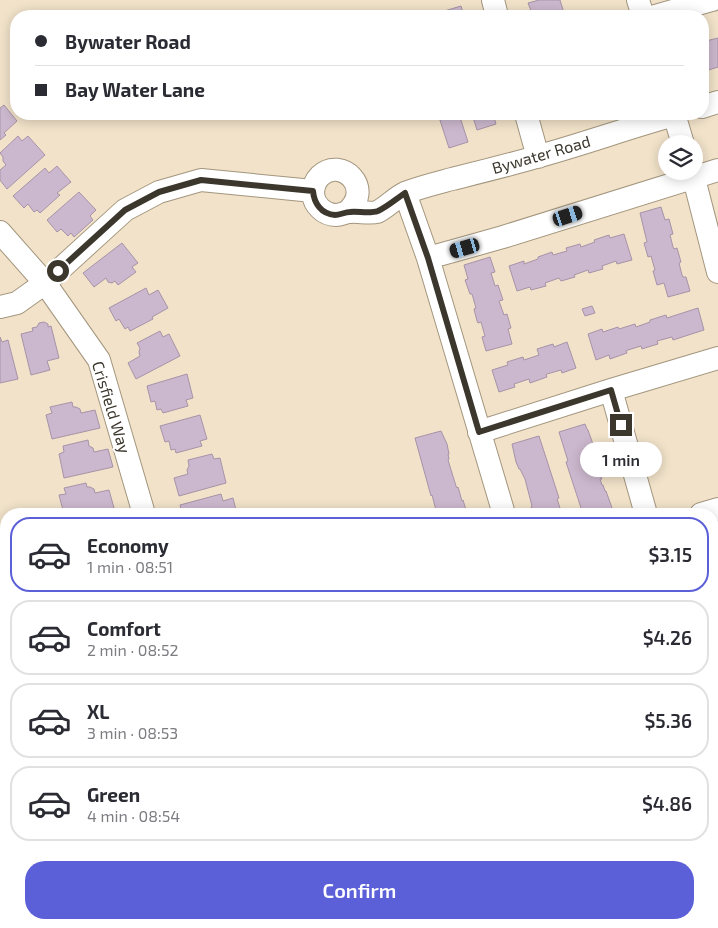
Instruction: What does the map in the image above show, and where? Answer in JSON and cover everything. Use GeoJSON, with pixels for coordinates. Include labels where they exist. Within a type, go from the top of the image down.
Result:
{"type":"FeatureCollection","features":[{"type":"Feature","properties":{"kind":"street"},"geometry":{"type":"LineString","coordinates":[[676,10],[712,0]]}},
{"type":"Feature","properties":{"kind":"street"},"geometry":{"type":"LineString","coordinates":[[528,120],[538,157]]}},
{"type":"Feature","properties":{"kind":"street","name":"Bywater Road"},"geometry":{"type":"LineString","coordinates":[[353,203],[376,212],[405,193],[538,157],[656,120]]}},
{"type":"Feature","properties":{"kind":"street"},"geometry":{"type":"LineString","coordinates":[[677,120],[681,135]]}},
{"type":"Feature","properties":{"kind":"street"},"geometry":{"type":"LineString","coordinates":[[334,170],[348,174],[354,179],[357,186],[353,203],[341,214],[334,215],[321,210],[314,198],[315,183],[326,172],[334,170]]}},
{"type":"Feature","properties":{"kind":"street"},"geometry":{"type":"LineString","coordinates":[[703,172],[718,170]]}},
{"type":"Feature","properties":{"kind":"street"},"geometry":{"type":"LineString","coordinates":[[0,307],[17,303],[45,283],[125,210],[159,192],[201,180],[313,191]]}},
{"type":"Feature","properties":{"kind":"street"},"geometry":{"type":"LineString","coordinates":[[428,258],[503,237],[675,180]]}},
{"type":"Feature","properties":{"kind":"street"},"geometry":{"type":"LineString","coordinates":[[695,180],[718,272]]}},
{"type":"Feature","properties":{"kind":"street"},"geometry":{"type":"LineString","coordinates":[[405,193],[428,258],[502,508]]}},
{"type":"Feature","properties":{"kind":"street","name":"Crisfield Way"},"geometry":{"type":"LineString","coordinates":[[0,232],[45,283],[99,360],[142,508]]}},
{"type":"Feature","properties":{"kind":"street"},"geometry":{"type":"LineString","coordinates":[[479,432],[718,358]]}},
{"type":"Feature","properties":{"kind":"street"},"geometry":{"type":"LineString","coordinates":[[611,390],[644,508]]}},
{"type":"Feature","properties":{"kind":"building"},"geometry":{"type":"Polygon","coordinates":[[[539,0],[560,0],[563,10],[531,10],[528,3],[539,0]]]}},
{"type":"Feature","properties":{"kind":"building"},"geometry":{"type":"Polygon","coordinates":[[[461,6],[462,10],[448,10],[461,6]]]}},
{"type":"Feature","properties":{"kind":"building"},"geometry":{"type":"Polygon","coordinates":[[[718,38],[718,67],[709,70],[709,40],[718,38]]]}},
{"type":"Feature","properties":{"kind":"building"},"geometry":{"type":"Polygon","coordinates":[[[4,105],[10,112],[10,120],[17,121],[4,133],[6,135],[0,140],[0,108],[4,105]]]}},
{"type":"Feature","properties":{"kind":"building"},"geometry":{"type":"Polygon","coordinates":[[[440,120],[461,120],[468,142],[449,148],[440,120]]]}},
{"type":"Feature","properties":{"kind":"building"},"geometry":{"type":"Polygon","coordinates":[[[474,120],[495,120],[496,124],[477,130],[474,120]]]}},
{"type":"Feature","properties":{"kind":"building"},"geometry":{"type":"Polygon","coordinates":[[[18,136],[22,141],[28,136],[45,155],[7,189],[0,180],[0,170],[6,165],[0,153],[18,136]]]}},
{"type":"Feature","properties":{"kind":"building"},"geometry":{"type":"Polygon","coordinates":[[[57,166],[71,182],[57,193],[60,195],[40,213],[37,210],[34,212],[28,204],[24,208],[13,196],[45,168],[49,173],[57,166]]]}},
{"type":"Feature","properties":{"kind":"building"},"geometry":{"type":"Polygon","coordinates":[[[79,192],[96,210],[90,216],[93,220],[74,237],[71,233],[68,236],[61,229],[57,232],[47,220],[79,192]]]}},
{"type":"Feature","properties":{"kind":"building"},"geometry":{"type":"Polygon","coordinates":[[[661,207],[665,220],[669,219],[673,234],[670,235],[673,247],[674,249],[677,248],[682,275],[686,277],[690,291],[668,297],[664,283],[657,285],[651,256],[648,257],[644,243],[647,242],[640,213],[661,207]]]}},
{"type":"Feature","properties":{"kind":"building"},"geometry":{"type":"Polygon","coordinates":[[[624,234],[632,260],[617,264],[616,261],[602,266],[603,269],[589,273],[588,270],[574,275],[575,277],[561,281],[559,278],[545,283],[546,286],[531,290],[530,287],[517,291],[509,266],[524,261],[524,264],[552,252],[553,255],[567,251],[566,248],[580,244],[581,247],[609,235],[610,238],[624,234]]]}},
{"type":"Feature","properties":{"kind":"building"},"geometry":{"type":"Polygon","coordinates":[[[122,243],[138,263],[132,267],[136,272],[118,285],[115,281],[112,283],[108,282],[106,278],[94,287],[83,273],[122,243]]]}},
{"type":"Feature","properties":{"kind":"building"},"geometry":{"type":"Polygon","coordinates":[[[490,257],[495,272],[491,273],[495,286],[498,285],[503,300],[499,301],[504,315],[507,314],[511,328],[508,329],[512,344],[486,351],[482,337],[485,336],[481,322],[478,323],[477,321],[472,294],[470,294],[465,280],[468,279],[464,265],[490,257]]]}},
{"type":"Feature","properties":{"kind":"building"},"geometry":{"type":"Polygon","coordinates":[[[146,288],[149,295],[158,290],[168,308],[152,317],[153,319],[130,331],[128,327],[125,329],[119,319],[116,321],[109,308],[146,288]]]}},
{"type":"Feature","properties":{"kind":"building"},"geometry":{"type":"Polygon","coordinates":[[[592,306],[595,313],[585,316],[582,309],[592,306]]]}},
{"type":"Feature","properties":{"kind":"building"},"geometry":{"type":"Polygon","coordinates":[[[698,308],[704,330],[673,340],[672,337],[657,341],[658,344],[642,349],[641,346],[628,350],[626,351],[627,353],[610,359],[609,355],[596,360],[588,334],[602,329],[603,332],[635,324],[636,327],[666,315],[667,318],[698,308]]]}},
{"type":"Feature","properties":{"kind":"building"},"geometry":{"type":"Polygon","coordinates":[[[44,322],[48,324],[48,327],[51,326],[59,358],[47,361],[50,370],[31,375],[21,334],[33,331],[32,328],[44,322]]]}},
{"type":"Feature","properties":{"kind":"building"},"geometry":{"type":"Polygon","coordinates":[[[160,331],[163,337],[169,334],[180,356],[136,379],[128,363],[140,356],[140,348],[137,343],[160,331]]]}},
{"type":"Feature","properties":{"kind":"building"},"geometry":{"type":"Polygon","coordinates":[[[0,337],[2,342],[8,340],[18,379],[0,383],[0,337]]]}},
{"type":"Feature","properties":{"kind":"building"},"geometry":{"type":"Polygon","coordinates":[[[567,342],[576,368],[562,373],[561,370],[547,374],[547,377],[530,383],[529,379],[514,384],[515,387],[499,392],[492,370],[508,365],[507,362],[523,357],[524,360],[539,355],[537,349],[553,344],[554,347],[567,342]]]}},
{"type":"Feature","properties":{"kind":"building"},"geometry":{"type":"Polygon","coordinates":[[[187,374],[193,398],[186,400],[188,406],[163,413],[161,409],[157,410],[155,401],[151,402],[147,386],[187,374]]]}},
{"type":"Feature","properties":{"kind":"building"},"geometry":{"type":"Polygon","coordinates":[[[72,402],[73,407],[80,409],[81,413],[95,410],[100,428],[52,439],[46,415],[52,413],[50,407],[72,402]]]}},
{"type":"Feature","properties":{"kind":"building"},"geometry":{"type":"Polygon","coordinates":[[[200,415],[207,439],[200,441],[202,446],[176,453],[175,449],[171,450],[169,441],[165,442],[160,426],[200,415]]]}},
{"type":"Feature","properties":{"kind":"building"},"geometry":{"type":"Polygon","coordinates":[[[585,424],[594,447],[592,447],[594,460],[596,460],[602,479],[600,479],[612,508],[581,508],[566,462],[568,461],[559,432],[585,424]]]}},
{"type":"Feature","properties":{"kind":"building"},"geometry":{"type":"Polygon","coordinates":[[[441,431],[447,444],[448,460],[456,486],[465,508],[435,508],[415,438],[441,431]]]}},
{"type":"Feature","properties":{"kind":"building"},"geometry":{"type":"Polygon","coordinates":[[[539,436],[559,498],[557,499],[560,508],[531,508],[525,479],[516,462],[512,444],[539,436]]]}},
{"type":"Feature","properties":{"kind":"building"},"geometry":{"type":"Polygon","coordinates":[[[88,440],[89,446],[93,448],[94,452],[108,449],[113,467],[64,478],[59,454],[64,452],[63,446],[88,440]]]}},
{"type":"Feature","properties":{"kind":"building"},"geometry":{"type":"Polygon","coordinates":[[[212,454],[214,459],[220,458],[226,483],[179,496],[174,478],[188,474],[188,460],[212,454]]]}},
{"type":"Feature","properties":{"kind":"building"},"geometry":{"type":"Polygon","coordinates":[[[86,483],[87,487],[94,489],[95,493],[109,490],[114,508],[62,508],[59,495],[66,494],[64,488],[86,483]]]}},
{"type":"Feature","properties":{"kind":"building"},"geometry":{"type":"Polygon","coordinates":[[[221,494],[223,501],[233,498],[236,508],[181,508],[180,505],[221,494]]]}},
{"type":"Feature","properties":{"kind":"route"},"geometry":{"type":"LineString","coordinates":[[58,271],[125,210],[159,192],[201,180],[313,191],[316,204],[321,210],[334,215],[348,212],[376,212],[405,193],[428,258],[479,432],[611,390],[621,425]]}}]}
